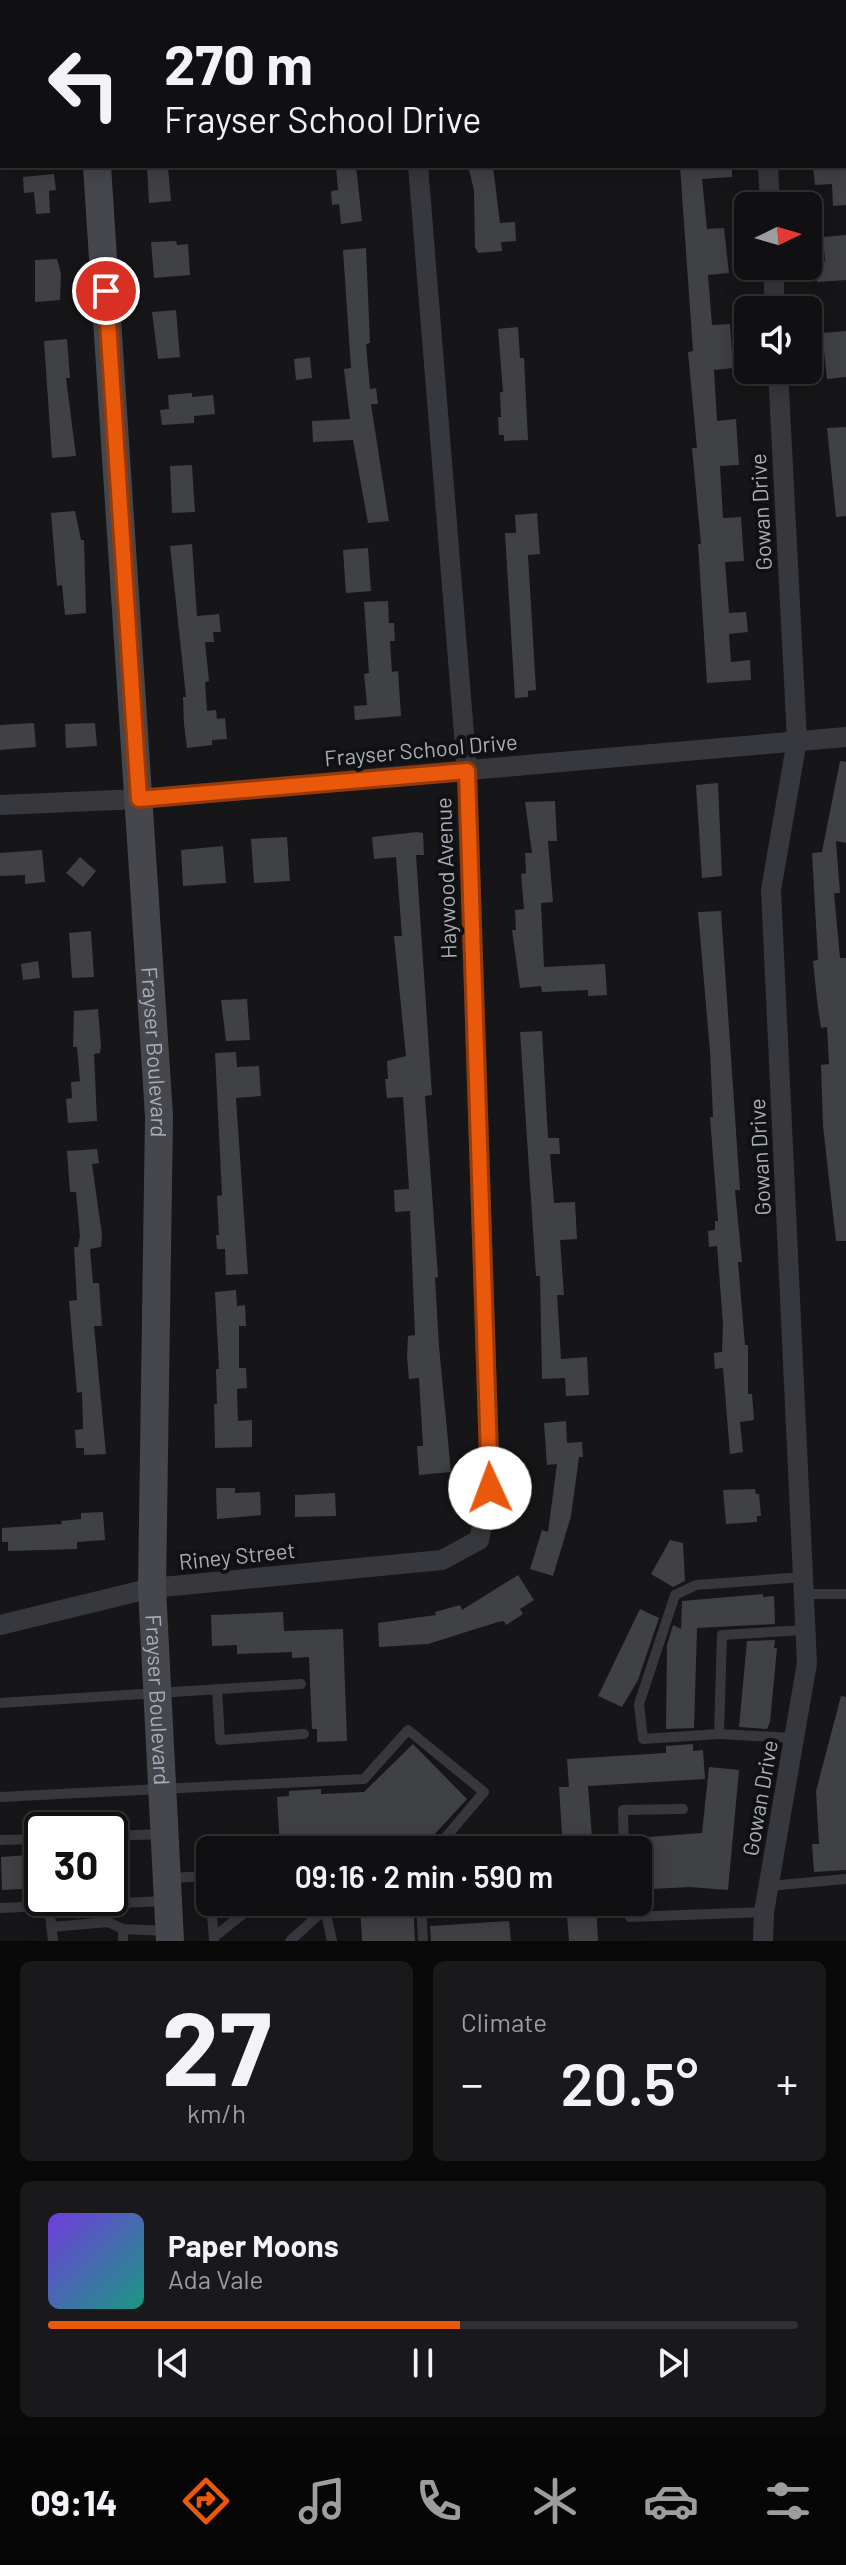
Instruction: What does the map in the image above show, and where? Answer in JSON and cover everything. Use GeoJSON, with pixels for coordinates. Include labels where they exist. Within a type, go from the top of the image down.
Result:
{"type":"FeatureCollection","features":[{"type":"Feature","properties":{"kind":"main road","name":"Frayser Boulevard"},"geometry":{"type":"LineString","coordinates":[[97,168],[159,1116],[152,1588],[170,1936]]}},
{"type":"Feature","properties":{"kind":"street","name":"Haywood Avenue"},"geometry":{"type":"LineString","coordinates":[[418,168],[467,771],[490,1488],[479,1540]]}},
{"type":"Feature","properties":{"kind":"street"},"geometry":{"type":"LineString","coordinates":[[768,168],[769,192]]}},
{"type":"Feature","properties":{"kind":"street","name":"Gowan Drive"},"geometry":{"type":"LineString","coordinates":[[763,1941],[764,1912],[807,1663],[771,890],[797,740],[779,384]]}},
{"type":"Feature","properties":{"kind":"street","name":"Frayser School Drive"},"geometry":{"type":"LineString","coordinates":[[0,805],[139,799],[846,737]]}},
{"type":"Feature","properties":{"kind":"street","name":"Riney Street"},"geometry":{"type":"LineString","coordinates":[[0,1625],[152,1588],[442,1560],[479,1540]]}},
{"type":"Feature","properties":{"kind":"lane"},"geometry":{"type":"LineString","coordinates":[[794,1738],[719,1734],[643,1739],[639,1704],[669,1623],[675,1595],[696,1585],[803,1585],[846,1594]]}},
{"type":"Feature","properties":{"kind":"lane"},"geometry":{"type":"LineString","coordinates":[[719,1734],[722,1635],[805,1630]]}},
{"type":"Feature","properties":{"kind":"lane"},"geometry":{"type":"LineString","coordinates":[[0,1703],[301,1684]]}},
{"type":"Feature","properties":{"kind":"lane"},"geometry":{"type":"LineString","coordinates":[[217,1689],[220,1740],[304,1734]]}},
{"type":"Feature","properties":{"kind":"lane"},"geometry":{"type":"LineString","coordinates":[[0,1797],[364,1779],[408,1730],[484,1792],[447,1836]]}},
{"type":"Feature","properties":{"kind":"lane"},"geometry":{"type":"LineString","coordinates":[[624,1836],[623,1810],[683,1809]]}},
{"type":"Feature","properties":{"kind":"lane"},"geometry":{"type":"LineString","coordinates":[[128,1835],[164,1834]]}},
{"type":"Feature","properties":{"kind":"lane"},"geometry":{"type":"LineString","coordinates":[[0,1840],[24,1839]]}},
{"type":"Feature","properties":{"kind":"lane"},"geometry":{"type":"LineString","coordinates":[[769,1886],[846,1879]]}},
{"type":"Feature","properties":{"kind":"lane"},"geometry":{"type":"LineString","coordinates":[[128,1895],[168,1889],[196,1880]]}},
{"type":"Feature","properties":{"kind":"lane"},"geometry":{"type":"LineString","coordinates":[[0,1908],[24,1907]]}},
{"type":"Feature","properties":{"kind":"lane"},"geometry":{"type":"LineString","coordinates":[[630,1916],[764,1912]]}},
{"type":"Feature","properties":{"kind":"lane"},"geometry":{"type":"LineString","coordinates":[[50,1916],[53,1941]]}},
{"type":"Feature","properties":{"kind":"lane"},"geometry":{"type":"LineString","coordinates":[[212,1916],[214,1939]]}},
{"type":"Feature","properties":{"kind":"lane"},"geometry":{"type":"LineString","coordinates":[[214,1939],[241,1916]]}},
{"type":"Feature","properties":{"kind":"lane"},"geometry":{"type":"LineString","coordinates":[[290,1941],[313,1916]]}},
{"type":"Feature","properties":{"kind":"lane"},"geometry":{"type":"LineString","coordinates":[[325,1916],[332,1941]]}},
{"type":"Feature","properties":{"kind":"lane"},"geometry":{"type":"LineString","coordinates":[[422,1916],[423,1941]]}},
{"type":"Feature","properties":{"kind":"lane"},"geometry":{"type":"LineString","coordinates":[[51,1927],[108,1922],[123,1935],[170,1936]]}},
{"type":"Feature","properties":{"kind":"building"},"geometry":{"type":"Polygon","coordinates":[[[147,168],[168,168],[171,201],[149,203],[147,168]]]}},
{"type":"Feature","properties":{"kind":"building"},"geometry":{"type":"Polygon","coordinates":[[[336,168],[356,168],[362,221],[341,224],[339,204],[332,205],[331,191],[338,190],[336,168]]]}},
{"type":"Feature","properties":{"kind":"building"},"geometry":{"type":"Polygon","coordinates":[[[468,168],[493,168],[500,223],[515,222],[516,241],[501,242],[502,251],[478,253],[475,247],[474,190],[468,168]]]}},
{"type":"Feature","properties":{"kind":"building"},"geometry":{"type":"Polygon","coordinates":[[[680,168],[732,168],[732,177],[702,179],[707,229],[724,228],[729,273],[708,275],[712,325],[730,324],[733,368],[714,370],[717,421],[736,419],[739,465],[720,466],[723,518],[741,517],[744,561],[725,562],[729,613],[746,612],[748,632],[729,634],[731,662],[750,660],[751,680],[707,683],[698,544],[701,544],[692,448],[697,448],[688,352],[693,351],[680,168]]]}},
{"type":"Feature","properties":{"kind":"building"},"geometry":{"type":"Polygon","coordinates":[[[813,168],[846,168],[846,205],[833,206],[832,184],[815,185],[813,168]]]}},
{"type":"Feature","properties":{"kind":"building"},"geometry":{"type":"Polygon","coordinates":[[[54,174],[56,190],[49,191],[50,213],[36,214],[34,192],[24,193],[23,177],[54,174]]]}},
{"type":"Feature","properties":{"kind":"building"},"geometry":{"type":"Polygon","coordinates":[[[846,235],[846,280],[817,282],[822,280],[822,261],[825,261],[823,237],[846,235]]]}},
{"type":"Feature","properties":{"kind":"building"},"geometry":{"type":"Polygon","coordinates":[[[176,241],[177,245],[188,244],[190,275],[154,278],[151,242],[176,241]]]}},
{"type":"Feature","properties":{"kind":"building"},"geometry":{"type":"Polygon","coordinates":[[[366,248],[370,343],[366,344],[370,389],[376,388],[378,404],[371,404],[389,521],[368,523],[353,440],[313,442],[312,421],[350,419],[344,369],[351,368],[343,250],[366,248]]]}},
{"type":"Feature","properties":{"kind":"building"},"geometry":{"type":"Polygon","coordinates":[[[57,259],[61,274],[60,300],[35,302],[35,260],[57,259]]]}},
{"type":"Feature","properties":{"kind":"building"},"geometry":{"type":"Polygon","coordinates":[[[176,310],[180,357],[158,359],[152,312],[176,310]]]}},
{"type":"Feature","properties":{"kind":"building"},"geometry":{"type":"Polygon","coordinates":[[[518,327],[520,358],[524,358],[528,440],[504,441],[504,435],[499,435],[498,417],[501,417],[500,392],[503,392],[498,329],[518,327]]]}},
{"type":"Feature","properties":{"kind":"building"},"geometry":{"type":"Polygon","coordinates":[[[846,331],[846,377],[827,379],[822,333],[846,331]]]}},
{"type":"Feature","properties":{"kind":"building"},"geometry":{"type":"Polygon","coordinates":[[[67,339],[70,378],[66,378],[76,456],[52,458],[44,341],[67,339]]]}},
{"type":"Feature","properties":{"kind":"building"},"geometry":{"type":"Polygon","coordinates":[[[310,357],[312,378],[296,380],[294,359],[310,357]]]}},
{"type":"Feature","properties":{"kind":"building"},"geometry":{"type":"Polygon","coordinates":[[[192,393],[192,397],[213,395],[215,414],[194,416],[194,423],[162,425],[160,410],[169,409],[168,395],[192,393]]]}},
{"type":"Feature","properties":{"kind":"building"},"geometry":{"type":"Polygon","coordinates":[[[846,427],[846,516],[836,517],[827,428],[846,427]]]}},
{"type":"Feature","properties":{"kind":"building"},"geometry":{"type":"Polygon","coordinates":[[[192,465],[195,512],[172,513],[170,466],[192,465]]]}},
{"type":"Feature","properties":{"kind":"building"},"geometry":{"type":"Polygon","coordinates":[[[75,511],[81,540],[84,540],[86,613],[65,615],[62,585],[57,586],[51,513],[75,511]]]}},
{"type":"Feature","properties":{"kind":"building"},"geometry":{"type":"Polygon","coordinates":[[[537,513],[540,554],[528,555],[536,690],[528,691],[528,697],[515,698],[505,533],[516,533],[515,515],[537,513]]]}},
{"type":"Feature","properties":{"kind":"building"},"geometry":{"type":"Polygon","coordinates":[[[192,544],[197,616],[219,614],[221,632],[213,632],[214,642],[205,642],[209,681],[205,682],[207,711],[216,710],[217,719],[225,718],[227,739],[212,740],[212,745],[187,748],[183,697],[186,697],[170,546],[192,544]]]}},
{"type":"Feature","properties":{"kind":"building"},"geometry":{"type":"Polygon","coordinates":[[[368,548],[371,591],[346,593],[343,550],[368,548]]]}},
{"type":"Feature","properties":{"kind":"building"},"geometry":{"type":"Polygon","coordinates":[[[388,601],[389,623],[394,623],[395,641],[390,641],[392,672],[398,671],[401,716],[355,720],[354,706],[367,705],[364,674],[369,673],[364,602],[388,601]]]}},
{"type":"Feature","properties":{"kind":"building"},"geometry":{"type":"Polygon","coordinates":[[[34,723],[36,747],[0,750],[0,725],[34,723]]]}},
{"type":"Feature","properties":{"kind":"building"},"geometry":{"type":"Polygon","coordinates":[[[95,723],[97,746],[66,748],[65,724],[95,723]]]}},
{"type":"Feature","properties":{"kind":"building"},"geometry":{"type":"Polygon","coordinates":[[[840,761],[846,762],[846,843],[836,841],[840,893],[834,893],[840,958],[846,958],[846,1241],[836,1241],[823,1126],[821,1065],[829,1064],[827,1027],[821,1028],[813,961],[818,960],[812,853],[822,852],[840,761]]]}},
{"type":"Feature","properties":{"kind":"building"},"geometry":{"type":"Polygon","coordinates":[[[718,783],[722,876],[702,878],[696,785],[718,783]]]}},
{"type":"Feature","properties":{"kind":"building"},"geometry":{"type":"Polygon","coordinates":[[[555,801],[557,841],[548,841],[553,902],[541,903],[544,967],[605,964],[607,995],[588,996],[588,990],[542,992],[541,986],[520,988],[512,930],[516,930],[515,910],[524,909],[521,874],[526,873],[525,853],[532,853],[525,802],[555,801]]]}},
{"type":"Feature","properties":{"kind":"building"},"geometry":{"type":"Polygon","coordinates":[[[423,833],[424,855],[416,855],[432,1095],[425,1096],[438,1277],[435,1278],[439,1346],[451,1472],[419,1475],[417,1446],[423,1446],[419,1378],[409,1379],[407,1357],[408,1336],[415,1335],[410,1211],[395,1212],[394,1190],[409,1189],[403,1097],[387,1098],[385,1079],[388,1079],[387,1061],[406,1056],[394,936],[402,936],[396,857],[374,859],[372,837],[423,833]]]}},
{"type":"Feature","properties":{"kind":"building"},"geometry":{"type":"Polygon","coordinates":[[[287,837],[290,881],[254,883],[251,839],[287,837]]]}},
{"type":"Feature","properties":{"kind":"building"},"geometry":{"type":"Polygon","coordinates":[[[223,846],[226,883],[183,886],[181,850],[223,846]]]}},
{"type":"Feature","properties":{"kind":"building"},"geometry":{"type":"Polygon","coordinates":[[[42,850],[45,882],[25,884],[25,875],[0,876],[0,853],[42,850]]]}},
{"type":"Feature","properties":{"kind":"building"},"geometry":{"type":"Polygon","coordinates":[[[80,857],[96,871],[83,887],[66,873],[80,857]]]}},
{"type":"Feature","properties":{"kind":"building"},"geometry":{"type":"Polygon","coordinates":[[[721,911],[740,1190],[735,1190],[742,1262],[738,1262],[745,1345],[748,1345],[748,1394],[752,1394],[754,1420],[740,1422],[743,1452],[730,1454],[723,1368],[715,1369],[714,1353],[722,1352],[723,1324],[717,1246],[709,1247],[708,1231],[715,1230],[715,1221],[718,1221],[710,1117],[713,1117],[710,1051],[698,912],[721,911]]]}},
{"type":"Feature","properties":{"kind":"building"},"geometry":{"type":"Polygon","coordinates":[[[91,931],[94,977],[72,978],[69,933],[91,931]]]}},
{"type":"Feature","properties":{"kind":"building"},"geometry":{"type":"Polygon","coordinates":[[[38,961],[40,978],[23,980],[21,964],[38,961]]]}},
{"type":"Feature","properties":{"kind":"building"},"geometry":{"type":"Polygon","coordinates":[[[247,999],[250,1040],[226,1041],[221,1000],[247,999]]]}},
{"type":"Feature","properties":{"kind":"building"},"geometry":{"type":"Polygon","coordinates":[[[98,1009],[101,1046],[100,1053],[94,1054],[97,1121],[68,1123],[66,1099],[72,1098],[71,1082],[80,1081],[77,1047],[73,1047],[74,1011],[98,1009]]]}},
{"type":"Feature","properties":{"kind":"building"},"geometry":{"type":"Polygon","coordinates":[[[542,1031],[548,1138],[559,1138],[560,1154],[550,1154],[554,1203],[575,1202],[577,1239],[560,1240],[564,1295],[557,1295],[561,1359],[587,1357],[589,1395],[566,1396],[565,1378],[542,1379],[540,1276],[536,1276],[520,1032],[542,1031]]]}},
{"type":"Feature","properties":{"kind":"building"},"geometry":{"type":"Polygon","coordinates":[[[236,1052],[237,1067],[259,1066],[261,1096],[236,1098],[248,1274],[226,1275],[225,1249],[217,1249],[216,1235],[219,1235],[217,1196],[222,1195],[215,1053],[236,1052]]]}},
{"type":"Feature","properties":{"kind":"building"},"geometry":{"type":"Polygon","coordinates":[[[97,1149],[99,1163],[92,1164],[102,1235],[101,1247],[90,1249],[93,1283],[99,1283],[102,1326],[94,1326],[106,1454],[84,1455],[84,1448],[76,1448],[75,1430],[83,1429],[82,1392],[77,1393],[69,1301],[77,1300],[74,1247],[78,1247],[80,1236],[76,1192],[70,1192],[67,1151],[97,1149]]]}},
{"type":"Feature","properties":{"kind":"building"},"geometry":{"type":"Polygon","coordinates":[[[236,1290],[237,1306],[245,1305],[246,1326],[239,1326],[239,1368],[246,1368],[247,1388],[237,1389],[238,1421],[252,1420],[252,1447],[215,1448],[214,1404],[217,1404],[216,1369],[219,1369],[215,1292],[236,1290]]]}},
{"type":"Feature","properties":{"kind":"building"},"geometry":{"type":"Polygon","coordinates":[[[566,1421],[567,1443],[582,1442],[583,1457],[579,1457],[571,1516],[553,1576],[530,1569],[542,1530],[548,1532],[557,1464],[547,1465],[544,1423],[566,1421]]]}},
{"type":"Feature","properties":{"kind":"building"},"geometry":{"type":"Polygon","coordinates":[[[216,1488],[235,1488],[235,1493],[260,1492],[261,1515],[217,1519],[216,1488]]]}},
{"type":"Feature","properties":{"kind":"building"},"geometry":{"type":"Polygon","coordinates":[[[755,1489],[759,1494],[761,1516],[757,1516],[757,1522],[726,1524],[723,1490],[755,1489]]]}},
{"type":"Feature","properties":{"kind":"building"},"geometry":{"type":"Polygon","coordinates":[[[335,1493],[336,1516],[295,1517],[295,1495],[335,1493]]]}},
{"type":"Feature","properties":{"kind":"building"},"geometry":{"type":"Polygon","coordinates":[[[103,1512],[105,1540],[77,1542],[77,1549],[8,1551],[8,1542],[2,1542],[2,1528],[62,1524],[61,1521],[81,1519],[81,1513],[103,1512]]]}},
{"type":"Feature","properties":{"kind":"building"},"geometry":{"type":"Polygon","coordinates":[[[670,1540],[683,1543],[685,1581],[673,1587],[651,1574],[670,1540]]]}},
{"type":"Feature","properties":{"kind":"building"},"geometry":{"type":"Polygon","coordinates":[[[518,1575],[534,1600],[520,1609],[523,1614],[506,1625],[504,1621],[498,1622],[428,1644],[379,1647],[378,1623],[436,1615],[435,1612],[460,1605],[462,1610],[518,1575]]]}},
{"type":"Feature","properties":{"kind":"building"},"geometry":{"type":"Polygon","coordinates":[[[763,1594],[763,1597],[774,1596],[775,1624],[697,1628],[694,1728],[666,1729],[667,1645],[673,1625],[681,1629],[682,1601],[763,1594]]]}},
{"type":"Feature","properties":{"kind":"building"},"geometry":{"type":"Polygon","coordinates":[[[640,1609],[659,1618],[638,1680],[622,1707],[598,1696],[640,1609]]]}},
{"type":"Feature","properties":{"kind":"building"},"geometry":{"type":"Polygon","coordinates":[[[283,1612],[284,1631],[343,1629],[347,1741],[317,1742],[317,1729],[312,1729],[309,1657],[292,1658],[292,1652],[237,1654],[237,1645],[212,1646],[211,1615],[283,1612]]]}},
{"type":"Feature","properties":{"kind":"building"},"geometry":{"type":"Polygon","coordinates":[[[775,1640],[774,1648],[777,1648],[770,1722],[767,1729],[739,1727],[747,1641],[775,1640]]]}},
{"type":"Feature","properties":{"kind":"building"},"geometry":{"type":"Polygon","coordinates":[[[841,1696],[846,1697],[846,1870],[814,1872],[812,1844],[819,1844],[816,1791],[841,1696]]]}},
{"type":"Feature","properties":{"kind":"building"},"geometry":{"type":"Polygon","coordinates":[[[413,1744],[467,1799],[433,1836],[279,1836],[277,1797],[289,1796],[289,1791],[321,1789],[321,1794],[364,1792],[413,1744]]]}},
{"type":"Feature","properties":{"kind":"building"},"geometry":{"type":"Polygon","coordinates":[[[693,1744],[693,1751],[703,1750],[705,1779],[588,1786],[592,1836],[562,1836],[559,1787],[569,1787],[567,1759],[666,1753],[666,1746],[693,1744]]]}},
{"type":"Feature","properties":{"kind":"building"},"geometry":{"type":"Polygon","coordinates":[[[709,1767],[739,1770],[728,1890],[690,1887],[652,1889],[652,1837],[702,1833],[709,1767]]]}},
{"type":"Feature","properties":{"kind":"building"},"geometry":{"type":"Polygon","coordinates":[[[24,1855],[24,1889],[2,1890],[1,1857],[24,1855]]]}},
{"type":"Feature","properties":{"kind":"building"},"geometry":{"type":"Polygon","coordinates":[[[361,1916],[414,1916],[415,1941],[362,1941],[361,1916]]]}},
{"type":"Feature","properties":{"kind":"building"},"geometry":{"type":"Polygon","coordinates":[[[567,1916],[597,1916],[598,1941],[569,1941],[567,1916]]]}},
{"type":"Feature","properties":{"kind":"building"},"geometry":{"type":"Polygon","coordinates":[[[509,1921],[511,1941],[431,1941],[430,1926],[509,1921]]]}},
{"type":"Feature","properties":{"kind":"route"},"geometry":{"type":"LineString","coordinates":[[106,291],[139,799],[467,771],[490,1488]]}}]}
